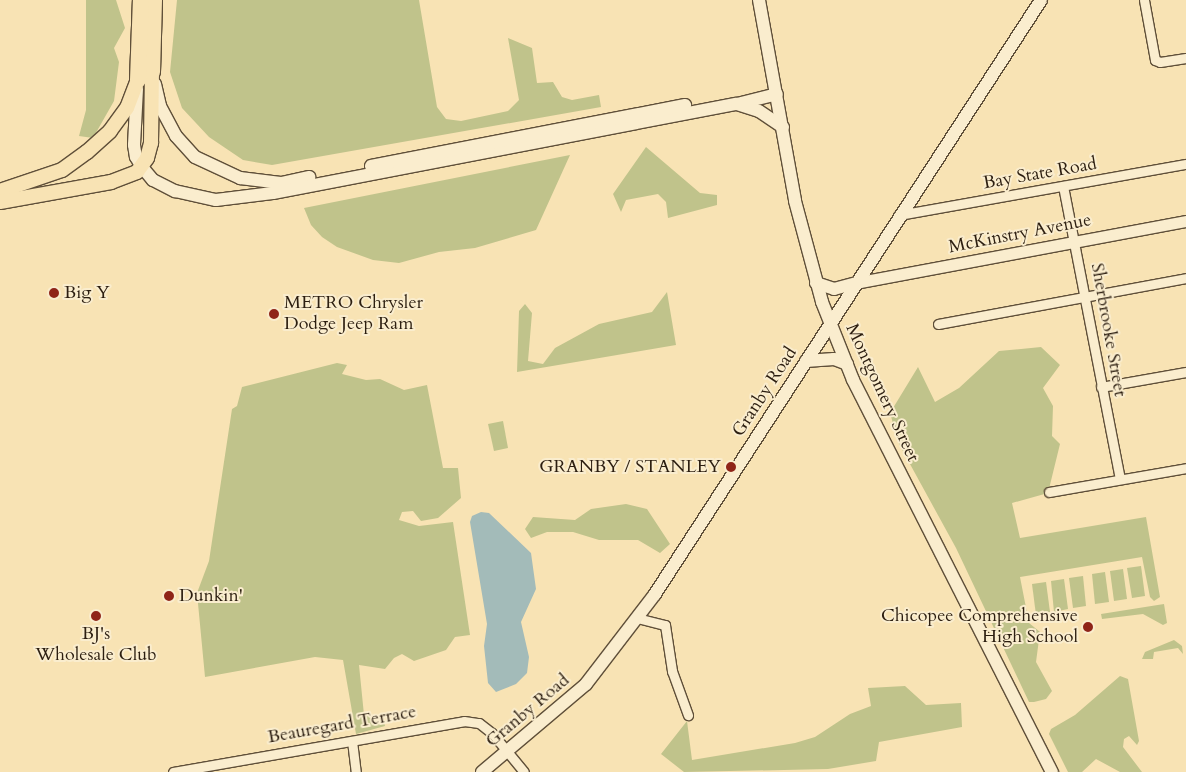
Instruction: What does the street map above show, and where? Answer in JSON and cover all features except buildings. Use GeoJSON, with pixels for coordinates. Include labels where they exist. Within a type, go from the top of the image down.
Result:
{"type":"FeatureCollection","features":[{"type":"Feature","properties":{"kind":"highway"},"geometry":{"type":"LineString","coordinates":[[141,0],[145,76]]}},
{"type":"Feature","properties":{"kind":"highway"},"geometry":{"type":"LineString","coordinates":[[145,76],[154,0]]}},
{"type":"Feature","properties":{"kind":"main road","name":"Montgomery Street"},"geometry":{"type":"LineString","coordinates":[[759,0],[795,201],[816,282],[830,324],[847,364],[1051,772]]}},
{"type":"Feature","properties":{"kind":"main road","name":"Granby Road"},"geometry":{"type":"LineString","coordinates":[[482,772],[586,684],[637,618],[830,324],[860,282],[899,215],[1041,0]]}},
{"type":"Feature","properties":{"kind":"main road"},"geometry":{"type":"LineString","coordinates":[[145,76],[176,136],[195,157],[240,178],[264,182],[291,181],[743,95],[777,94]]}},
{"type":"Feature","properties":{"kind":"main road"},"geometry":{"type":"LineString","coordinates":[[0,202],[110,182],[126,178],[142,167],[151,143],[145,76]]}},
{"type":"Feature","properties":{"kind":"main road"},"geometry":{"type":"LineString","coordinates":[[0,191],[32,182],[62,170],[87,152],[110,132],[127,108],[145,76]]}},
{"type":"Feature","properties":{"kind":"main road"},"geometry":{"type":"LineString","coordinates":[[142,167],[153,180],[175,191],[202,198],[238,199],[737,104],[777,94]]}},
{"type":"Feature","properties":{"kind":"main road"},"geometry":{"type":"LineString","coordinates":[[737,104],[759,111],[783,127]]}},
{"type":"Feature","properties":{"kind":"main road"},"geometry":{"type":"LineString","coordinates":[[816,282],[834,289],[860,282]]}},
{"type":"Feature","properties":{"kind":"main road"},"geometry":{"type":"LineString","coordinates":[[806,361],[834,359],[847,364]]}},
{"type":"Feature","properties":{"kind":"street"},"geometry":{"type":"LineString","coordinates":[[1144,0],[1154,60],[1160,62],[1186,58]]}},
{"type":"Feature","properties":{"kind":"street","name":"Bay State Road"},"geometry":{"type":"LineString","coordinates":[[899,215],[1186,164]]}},
{"type":"Feature","properties":{"kind":"street","name":"Sherbrooke Street"},"geometry":{"type":"LineString","coordinates":[[1063,186],[1120,479]]}},
{"type":"Feature","properties":{"kind":"street","name":"McKinstry Avenue"},"geometry":{"type":"LineString","coordinates":[[860,282],[1186,221]]}},
{"type":"Feature","properties":{"kind":"street"},"geometry":{"type":"LineString","coordinates":[[938,324],[1186,278]]}},
{"type":"Feature","properties":{"kind":"street"},"geometry":{"type":"LineString","coordinates":[[1101,388],[1186,372]]}},
{"type":"Feature","properties":{"kind":"street"},"geometry":{"type":"LineString","coordinates":[[1049,492],[1186,468]]}},
{"type":"Feature","properties":{"kind":"street"},"geometry":{"type":"LineString","coordinates":[[637,618],[665,625],[672,671],[688,715]]}},
{"type":"Feature","properties":{"kind":"street","name":"Beauregard Terrace"},"geometry":{"type":"LineString","coordinates":[[172,772],[464,721],[479,723],[492,733],[505,753],[524,772]]}},
{"type":"Feature","properties":{"kind":"street"},"geometry":{"type":"LineString","coordinates":[[352,740],[356,772]]}},
{"type":"Feature","properties":{"kind":"green space"},"geometry":{"type":"Polygon","coordinates":[[[86,0],[116,0],[125,28],[114,48],[119,62],[114,101],[93,138],[79,136],[86,110],[86,0]]]}},
{"type":"Feature","properties":{"kind":"green space"},"geometry":{"type":"Polygon","coordinates":[[[177,0],[419,0],[437,107],[446,119],[461,121],[508,111],[519,100],[508,38],[532,48],[537,83],[553,82],[562,97],[572,100],[599,95],[601,107],[272,165],[243,160],[209,137],[182,108],[170,72],[177,0]]]}},
{"type":"Feature","properties":{"kind":"green space"},"geometry":{"type":"Polygon","coordinates":[[[646,147],[700,193],[717,195],[717,205],[668,218],[666,202],[658,194],[626,200],[621,212],[613,194],[646,147]]]}},
{"type":"Feature","properties":{"kind":"green space"},"geometry":{"type":"Polygon","coordinates":[[[570,155],[536,230],[475,248],[439,252],[399,263],[373,260],[337,247],[322,237],[311,225],[304,208],[570,155]]]}},
{"type":"Feature","properties":{"kind":"green space"},"geometry":{"type":"Polygon","coordinates":[[[667,292],[676,345],[517,372],[519,311],[525,304],[532,313],[528,361],[543,364],[555,348],[599,324],[652,312],[667,292]]]}},
{"type":"Feature","properties":{"kind":"green space"},"geometry":{"type":"Polygon","coordinates":[[[1041,347],[1060,365],[1043,388],[1053,406],[1052,436],[1060,444],[1048,493],[1012,503],[1020,538],[1146,517],[1160,597],[1154,601],[1150,597],[1142,557],[1020,577],[1029,623],[1040,632],[1036,662],[1052,691],[1046,699],[1029,702],[956,548],[899,444],[890,413],[918,367],[935,402],[959,388],[999,351],[1041,347]]]}},
{"type":"Feature","properties":{"kind":"green space"},"geometry":{"type":"Polygon","coordinates":[[[337,363],[347,365],[342,374],[366,380],[380,379],[404,390],[427,385],[443,468],[458,468],[461,498],[438,518],[421,521],[413,511],[402,512],[399,520],[419,526],[453,522],[470,635],[455,637],[446,650],[414,661],[402,654],[394,658],[385,669],[359,665],[364,715],[383,717],[385,726],[356,734],[343,660],[315,657],[205,677],[197,593],[209,561],[232,409],[237,406],[242,387],[337,363]]]}},
{"type":"Feature","properties":{"kind":"green space"},"geometry":{"type":"Polygon","coordinates":[[[503,421],[508,448],[494,451],[488,424],[503,421]]]}},
{"type":"Feature","properties":{"kind":"green space"},"geometry":{"type":"Polygon","coordinates":[[[626,504],[647,509],[670,544],[660,553],[638,540],[599,540],[573,532],[547,532],[531,538],[525,529],[533,517],[575,520],[591,509],[626,504]]]}},
{"type":"Feature","properties":{"kind":"green space"},"geometry":{"type":"Polygon","coordinates":[[[1141,566],[1145,596],[1132,598],[1127,568],[1141,566]]]}},
{"type":"Feature","properties":{"kind":"green space"},"geometry":{"type":"Polygon","coordinates":[[[1123,569],[1127,599],[1114,601],[1110,571],[1123,569]]]}},
{"type":"Feature","properties":{"kind":"green space"},"geometry":{"type":"Polygon","coordinates":[[[1105,572],[1109,602],[1095,604],[1092,574],[1105,572]]]}},
{"type":"Feature","properties":{"kind":"green space"},"geometry":{"type":"Polygon","coordinates":[[[1083,576],[1086,606],[1073,608],[1069,578],[1083,576]]]}},
{"type":"Feature","properties":{"kind":"green space"},"geometry":{"type":"Polygon","coordinates":[[[1064,579],[1068,609],[1054,612],[1051,581],[1064,579]]]}},
{"type":"Feature","properties":{"kind":"green space"},"geometry":{"type":"Polygon","coordinates":[[[1046,582],[1050,612],[1036,615],[1032,584],[1046,582]]]}},
{"type":"Feature","properties":{"kind":"green space"},"geometry":{"type":"Polygon","coordinates":[[[1164,604],[1167,623],[1163,625],[1143,614],[1102,619],[1101,614],[1164,604]]]}},
{"type":"Feature","properties":{"kind":"green space"},"geometry":{"type":"Polygon","coordinates":[[[1174,640],[1182,646],[1183,654],[1178,648],[1154,652],[1153,659],[1142,659],[1145,652],[1174,640]]]}},
{"type":"Feature","properties":{"kind":"green space"},"geometry":{"type":"Polygon","coordinates":[[[1120,676],[1128,679],[1139,741],[1137,745],[1129,736],[1124,739],[1123,747],[1142,772],[1120,772],[1096,759],[1082,772],[1068,772],[1049,734],[1051,729],[1075,715],[1120,676]]]}},
{"type":"Feature","properties":{"kind":"green space"},"geometry":{"type":"Polygon","coordinates":[[[905,686],[926,705],[961,703],[962,727],[879,742],[876,761],[828,769],[684,772],[661,754],[687,721],[692,760],[795,743],[815,737],[850,714],[871,706],[868,688],[905,686]]]}},
{"type":"Feature","properties":{"kind":"water"},"geometry":{"type":"Polygon","coordinates":[[[481,512],[489,513],[531,553],[536,589],[521,622],[529,657],[527,673],[516,684],[496,692],[488,683],[484,646],[487,624],[470,522],[472,516],[481,512]]]}},
{"type":"Feature","properties":{"kind":"place","name":"Big Y"},"geometry":{"type":"Point","coordinates":[54,293]}},
{"type":"Feature","properties":{"kind":"place","name":"METRO Chrysler Dodge Jeep Ram"},"geometry":{"type":"Point","coordinates":[274,314]}},
{"type":"Feature","properties":{"kind":"place","name":"GRANBY / STANLEY"},"geometry":{"type":"Point","coordinates":[731,467]}},
{"type":"Feature","properties":{"kind":"place","name":"Dunkin'"},"geometry":{"type":"Point","coordinates":[169,596]}},
{"type":"Feature","properties":{"kind":"place","name":"BJ's Wholesale Club"},"geometry":{"type":"Point","coordinates":[96,616]}},
{"type":"Feature","properties":{"kind":"place","name":"Chicopee Comprehensive High School"},"geometry":{"type":"Point","coordinates":[1088,627]}}]}
